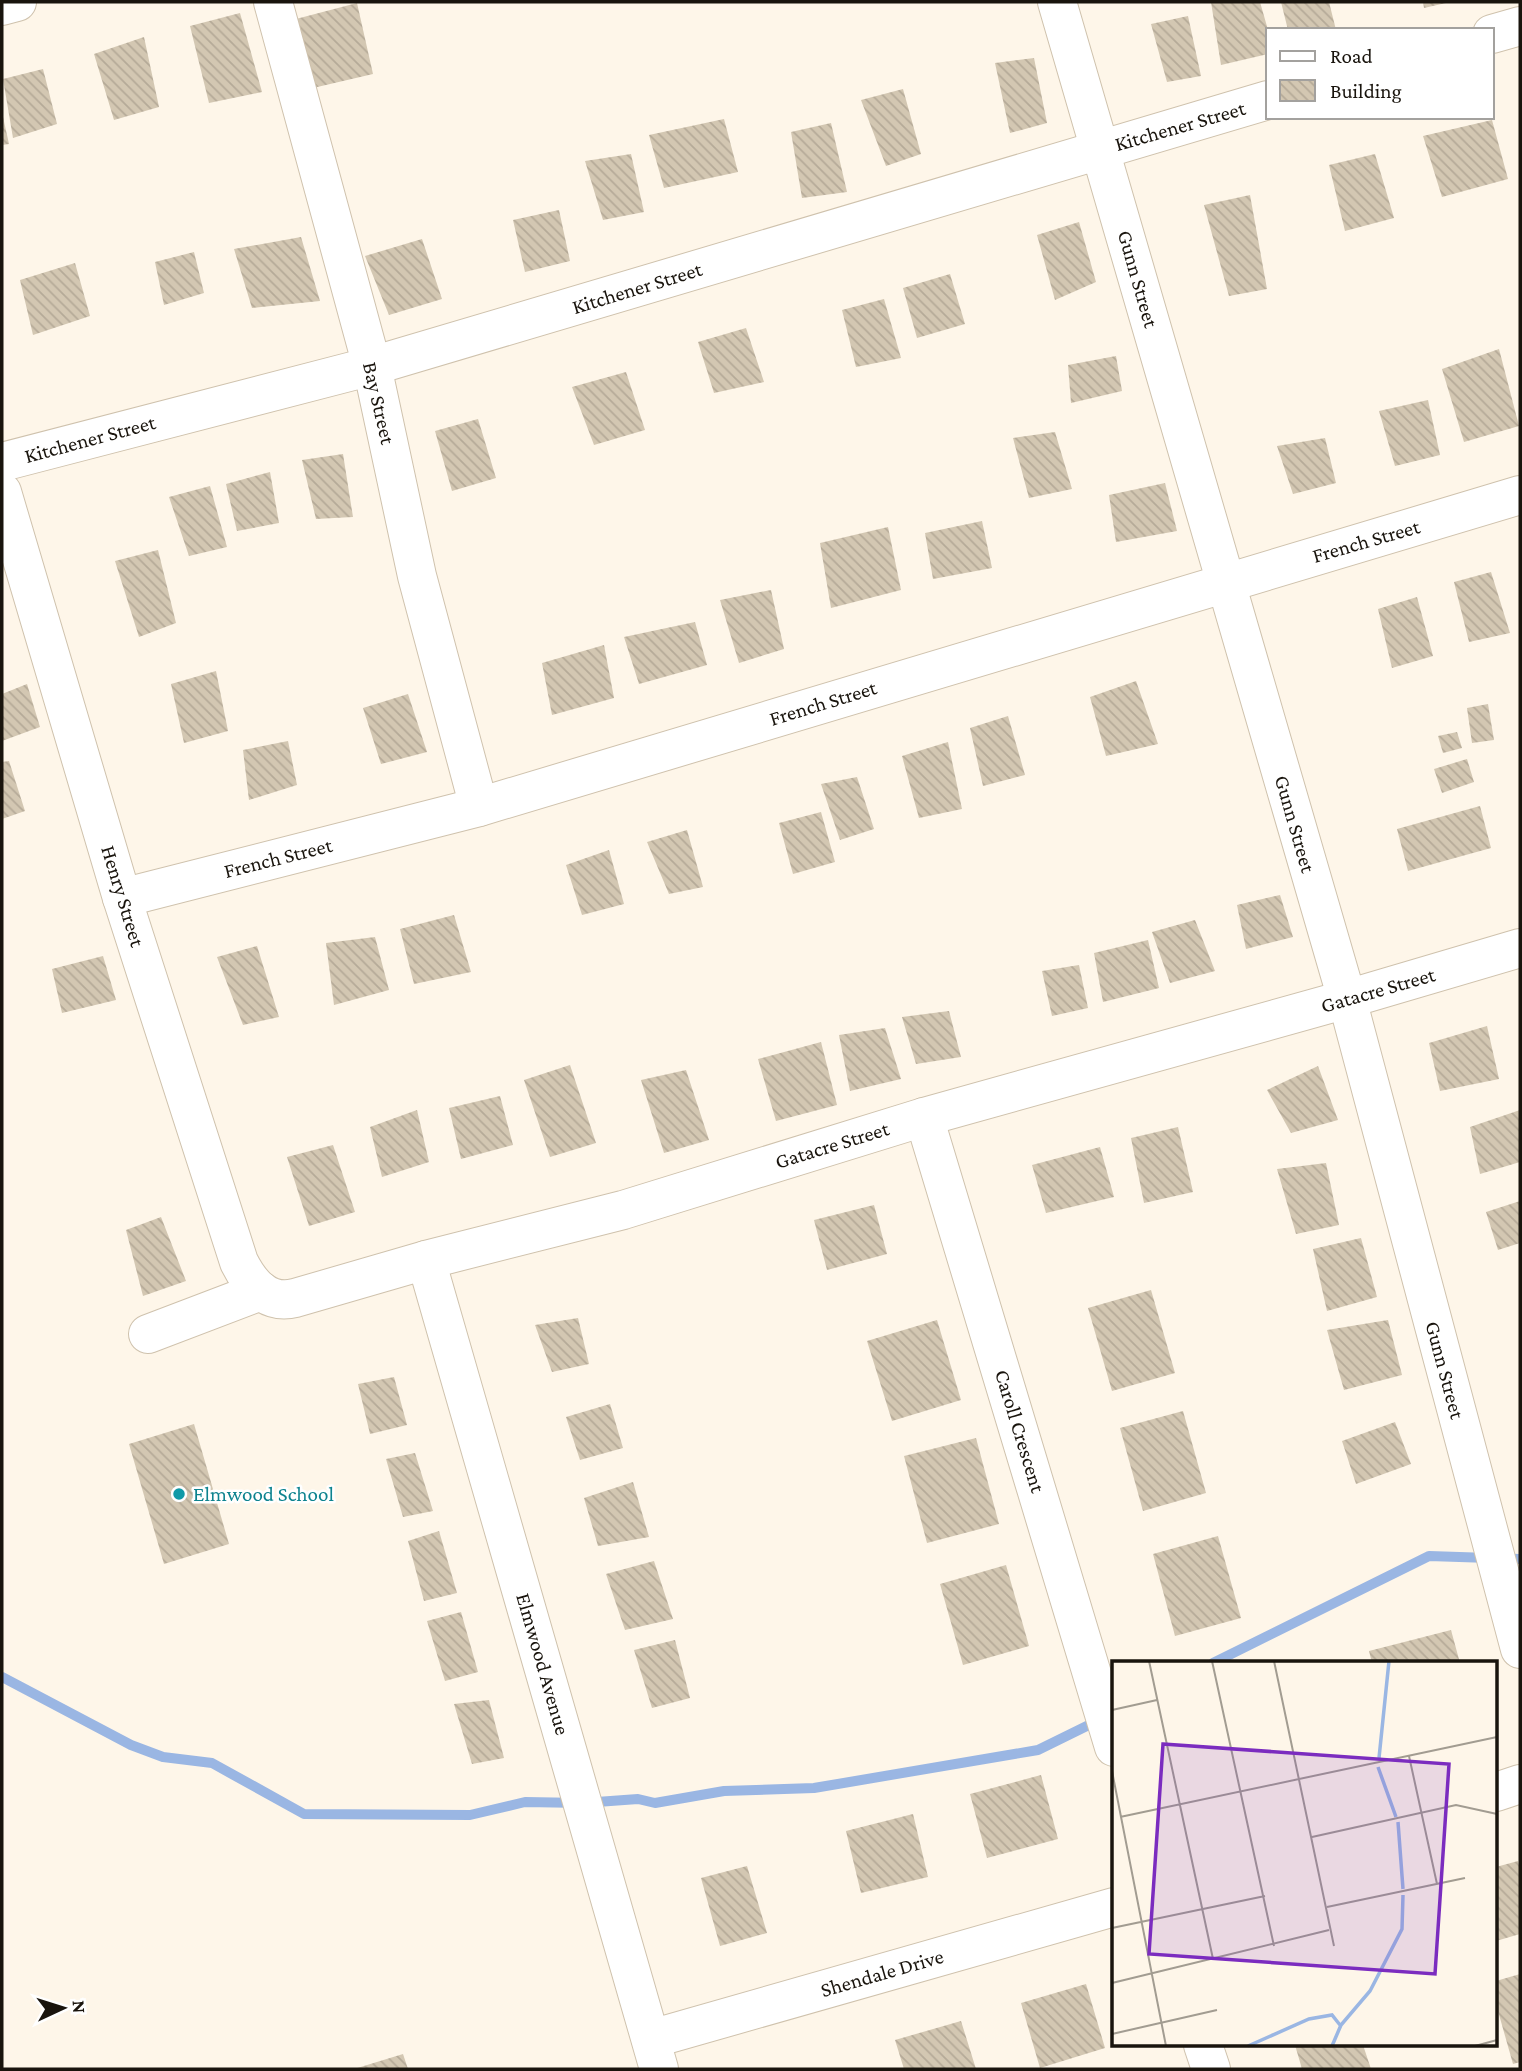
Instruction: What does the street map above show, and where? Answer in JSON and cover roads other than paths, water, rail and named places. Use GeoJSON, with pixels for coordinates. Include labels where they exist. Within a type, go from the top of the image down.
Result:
{"type":"FeatureCollection","features":[{"type":"Feature","properties":{"kind":"street"},"geometry":{"type":"LineString","coordinates":[[2,6],[17,2]]}},
{"type":"Feature","properties":{"kind":"street","name":"Bay Street"},"geometry":{"type":"LineString","coordinates":[[273,2],[372,366],[417,576],[479,807]]}},
{"type":"Feature","properties":{"kind":"street","name":"Gunn Street"},"geometry":{"type":"LineString","coordinates":[[1057,2],[1347,999],[1520,1649]]}},
{"type":"Feature","properties":{"kind":"street"},"geometry":{"type":"LineString","coordinates":[[1494,33],[1520,26]]}},
{"type":"Feature","properties":{"kind":"street","name":"Kitchener Street"},"geometry":{"type":"LineString","coordinates":[[2,462],[372,366],[1266,101]]}},
{"type":"Feature","properties":{"kind":"street","name":"Henry Street"},"geometry":{"type":"LineString","coordinates":[[2,492],[122,898],[239,1262],[249,1279],[261,1291]]}},
{"type":"Feature","properties":{"kind":"street","name":"French Street"},"geometry":{"type":"LineString","coordinates":[[122,898],[479,807],[1520,495]]}},
{"type":"Feature","properties":{"kind":"street","name":"Gatacre Street"},"geometry":{"type":"LineString","coordinates":[[261,1291],[276,1300],[287,1300],[426,1260],[623,1210],[924,1117],[1520,948]]}},
{"type":"Feature","properties":{"kind":"street","name":"Caroll Crescent"},"geometry":{"type":"LineString","coordinates":[[924,1117],[1112,1740]]}},
{"type":"Feature","properties":{"kind":"street","name":"Elmwood Avenue"},"geometry":{"type":"LineString","coordinates":[[426,1260],[655,2054]]}},
{"type":"Feature","properties":{"kind":"street"},"geometry":{"type":"LineString","coordinates":[[148,1334],[261,1291]]}},
{"type":"Feature","properties":{"kind":"street"},"geometry":{"type":"LineString","coordinates":[[1498,1791],[1520,1784]]}},
{"type":"Feature","properties":{"kind":"street","name":"Shendale Drive"},"geometry":{"type":"LineString","coordinates":[[655,2054],[1112,1909]]}},
{"type":"Feature","properties":{"kind":"street"},"geometry":{"type":"LineString","coordinates":[[1203,2046],[1211,2069]]}},
{"type":"Feature","properties":{"kind":"waterway"},"geometry":{"type":"LineString","coordinates":[[1217,1661],[1429,1556],[1520,1559]]}},
{"type":"Feature","properties":{"kind":"waterway"},"geometry":{"type":"LineString","coordinates":[[2,1677],[131,1745],[163,1757],[212,1763],[304,1814],[470,1815],[525,1802],[583,1803],[638,1799],[655,1803],[724,1791],[814,1788],[1038,1750],[1099,1720]]}},
{"type":"Feature","properties":{"kind":"place","name":"Elmwood School"},"geometry":{"type":"Point","coordinates":[179,1494]}}]}
